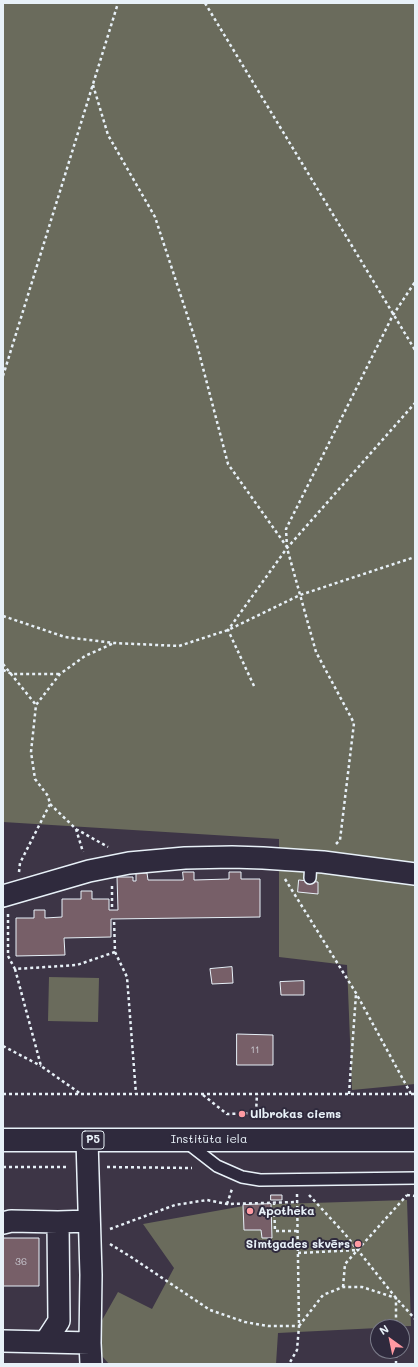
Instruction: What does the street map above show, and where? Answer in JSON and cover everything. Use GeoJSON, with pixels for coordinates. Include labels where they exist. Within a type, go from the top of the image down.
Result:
{"type":"FeatureCollection","features":[{"type":"Feature","properties":{"kind":"main road","name":"Institūta iela"},"geometry":{"type":"LineString","coordinates":[[3,1140],[415,1140]]}},
{"type":"Feature","properties":{"kind":"street"},"geometry":{"type":"LineString","coordinates":[[8,900],[89,871],[129,863],[185,858],[232,857],[281,860],[314,867],[415,874]]}},
{"type":"Feature","properties":{"kind":"street"},"geometry":{"type":"LineString","coordinates":[[87,1140],[90,1227],[91,1364]]}},
{"type":"Feature","properties":{"kind":"street"},"geometry":{"type":"LineString","coordinates":[[3,1223],[11,1221],[58,1222],[90,1227]]}},
{"type":"Feature","properties":{"kind":"street"},"geometry":{"type":"LineString","coordinates":[[46,1341],[59,1321],[58,1222]]}},
{"type":"Feature","properties":{"kind":"street"},"geometry":{"type":"LineString","coordinates":[[3,1341],[46,1341],[90,1344]]}},
{"type":"Feature","properties":{"kind":"lane"},"geometry":{"type":"LineString","coordinates":[[182,1139],[217,1166],[242,1177],[260,1180],[415,1178]]}},
{"type":"Feature","properties":{"kind":"path"},"geometry":{"type":"LineString","coordinates":[[3,376],[118,3]]}},
{"type":"Feature","properties":{"kind":"path"},"geometry":{"type":"LineString","coordinates":[[205,3],[415,350]]}},
{"type":"Feature","properties":{"kind":"path"},"geometry":{"type":"LineString","coordinates":[[92,85],[108,135],[155,217],[197,345],[228,464],[287,548]]}},
{"type":"Feature","properties":{"kind":"path"},"geometry":{"type":"LineString","coordinates":[[314,867],[340,840],[354,723],[316,652],[287,548],[286,529],[393,314],[415,282]]}},
{"type":"Feature","properties":{"kind":"path"},"geometry":{"type":"LineString","coordinates":[[228,630],[287,548],[415,403]]}},
{"type":"Feature","properties":{"kind":"path"},"geometry":{"type":"LineString","coordinates":[[3,616],[65,637],[179,646],[228,630],[300,595],[415,557]]}},
{"type":"Feature","properties":{"kind":"path"},"geometry":{"type":"LineString","coordinates":[[228,630],[254,686]]}},
{"type":"Feature","properties":{"kind":"path"},"geometry":{"type":"LineString","coordinates":[[89,871],[76,829],[50,804],[48,796],[35,779],[31,752],[36,705],[60,674],[85,656],[114,642]]}},
{"type":"Feature","properties":{"kind":"path"},"geometry":{"type":"LineString","coordinates":[[3,664],[36,705]]}},
{"type":"Feature","properties":{"kind":"path"},"geometry":{"type":"LineString","coordinates":[[3,670],[12,674],[60,674]]}},
{"type":"Feature","properties":{"kind":"path"},"geometry":{"type":"LineString","coordinates":[[41,1066],[15,969],[8,956],[8,900],[20,863],[50,804]]}},
{"type":"Feature","properties":{"kind":"path"},"geometry":{"type":"LineString","coordinates":[[3,1094],[413,1094],[356,993],[283,876],[281,860]]}},
{"type":"Feature","properties":{"kind":"path"},"geometry":{"type":"LineString","coordinates":[[114,919],[115,952],[127,976],[136,1094]]}},
{"type":"Feature","properties":{"kind":"path"},"geometry":{"type":"LineString","coordinates":[[15,969],[77,964],[115,952]]}},
{"type":"Feature","properties":{"kind":"path"},"geometry":{"type":"LineString","coordinates":[[349,1094],[356,993]]}},
{"type":"Feature","properties":{"kind":"path"},"geometry":{"type":"LineString","coordinates":[[3,1046],[41,1066],[81,1094]]}},
{"type":"Feature","properties":{"kind":"path"},"geometry":{"type":"LineString","coordinates":[[203,1095],[227,1114],[256,1113],[257,1094]]}},
{"type":"Feature","properties":{"kind":"path"},"geometry":{"type":"LineString","coordinates":[[227,1204],[232,1189]]}},
{"type":"Feature","properties":{"kind":"path"},"geometry":{"type":"LineString","coordinates":[[289,1364],[297,1350],[299,1326],[298,1194]]}},
{"type":"Feature","properties":{"kind":"path"},"geometry":{"type":"LineString","coordinates":[[309,1195],[358,1250],[396,1298],[415,1319]]}},
{"type":"Feature","properties":{"kind":"path"},"geometry":{"type":"LineString","coordinates":[[343,1287],[345,1264],[407,1195]]}},
{"type":"Feature","properties":{"kind":"path"},"geometry":{"type":"LineString","coordinates":[[90,1227],[100,1232],[175,1205],[207,1200],[227,1204],[298,1202]]}},
{"type":"Feature","properties":{"kind":"path"},"geometry":{"type":"LineString","coordinates":[[274,1202],[275,1231],[298,1231]]}},
{"type":"Feature","properties":{"kind":"path"},"geometry":{"type":"LineString","coordinates":[[90,1227],[210,1310],[245,1322],[268,1326],[299,1326]]}},
{"type":"Feature","properties":{"kind":"path"},"geometry":{"type":"LineString","coordinates":[[298,1253],[358,1250]]}},
{"type":"Feature","properties":{"kind":"path"},"geometry":{"type":"LineString","coordinates":[[299,1326],[324,1295],[343,1287],[362,1287],[396,1298]]}},
{"type":"Feature","properties":{"kind":"path"},"geometry":{"type":"LineString","coordinates":[[396,1298],[396,1319]]}},
{"type":"Feature","properties":{"kind":"green space"},"geometry":{"type":"Polygon","coordinates":[[[3,3],[415,3],[415,1084],[352,1090],[347,965],[279,957],[279,839],[3,822],[3,3]]]}},
{"type":"Feature","properties":{"kind":"green space"},"geometry":{"type":"Polygon","coordinates":[[[49,977],[99,978],[98,1022],[48,1021],[49,977]]]}},
{"type":"Feature","properties":{"kind":"green space"},"geometry":{"type":"Polygon","coordinates":[[[407,1200],[411,1326],[410,1319],[370,1319],[370,1328],[278,1333],[276,1364],[109,1364],[102,1356],[101,1322],[118,1292],[152,1309],[174,1268],[143,1224],[249,1205],[407,1200]]]}},
{"type":"Feature","properties":{"kind":"building"},"geometry":{"type":"Polygon","coordinates":[[[183,872],[194,872],[194,880],[229,879],[229,872],[241,872],[241,879],[260,879],[260,917],[111,919],[111,937],[64,938],[65,955],[16,956],[16,918],[34,918],[34,910],[45,910],[45,918],[62,917],[62,899],[81,899],[81,891],[92,891],[92,899],[109,899],[109,910],[118,910],[117,877],[133,877],[133,881],[136,881],[136,873],[147,873],[148,880],[183,880],[183,872]]]}},
{"type":"Feature","properties":{"kind":"building"},"geometry":{"type":"Polygon","coordinates":[[[299,880],[318,882],[318,894],[298,892],[299,880]]]}},
{"type":"Feature","properties":{"kind":"building"},"geometry":{"type":"Polygon","coordinates":[[[232,967],[233,983],[212,984],[210,969],[232,967]]]}},
{"type":"Feature","properties":{"kind":"building"},"geometry":{"type":"Polygon","coordinates":[[[304,981],[304,995],[281,995],[280,982],[304,981]]]}},
{"type":"Feature","properties":{"kind":"building"},"geometry":{"type":"Polygon","coordinates":[[[237,1034],[273,1035],[273,1065],[237,1065],[237,1034]]]}},
{"type":"Feature","properties":{"kind":"building"},"geometry":{"type":"Polygon","coordinates":[[[271,1195],[282,1195],[282,1200],[271,1200],[271,1195]]]}},
{"type":"Feature","properties":{"kind":"building"},"geometry":{"type":"Polygon","coordinates":[[[271,1204],[272,1238],[262,1238],[261,1230],[244,1230],[243,1205],[271,1204]]]}},
{"type":"Feature","properties":{"kind":"building"},"geometry":{"type":"Polygon","coordinates":[[[3,1238],[39,1238],[39,1286],[3,1286],[3,1238]]]}},
{"type":"Feature","properties":{"kind":"place","name":"Ulbrokas ciems"},"geometry":{"type":"Point","coordinates":[242,1114]}},
{"type":"Feature","properties":{"kind":"place","name":"Apotheka"},"geometry":{"type":"Point","coordinates":[250,1211]}},
{"type":"Feature","properties":{"kind":"place","name":"Simtgades skvērs"},"geometry":{"type":"Point","coordinates":[358,1244]}}]}
